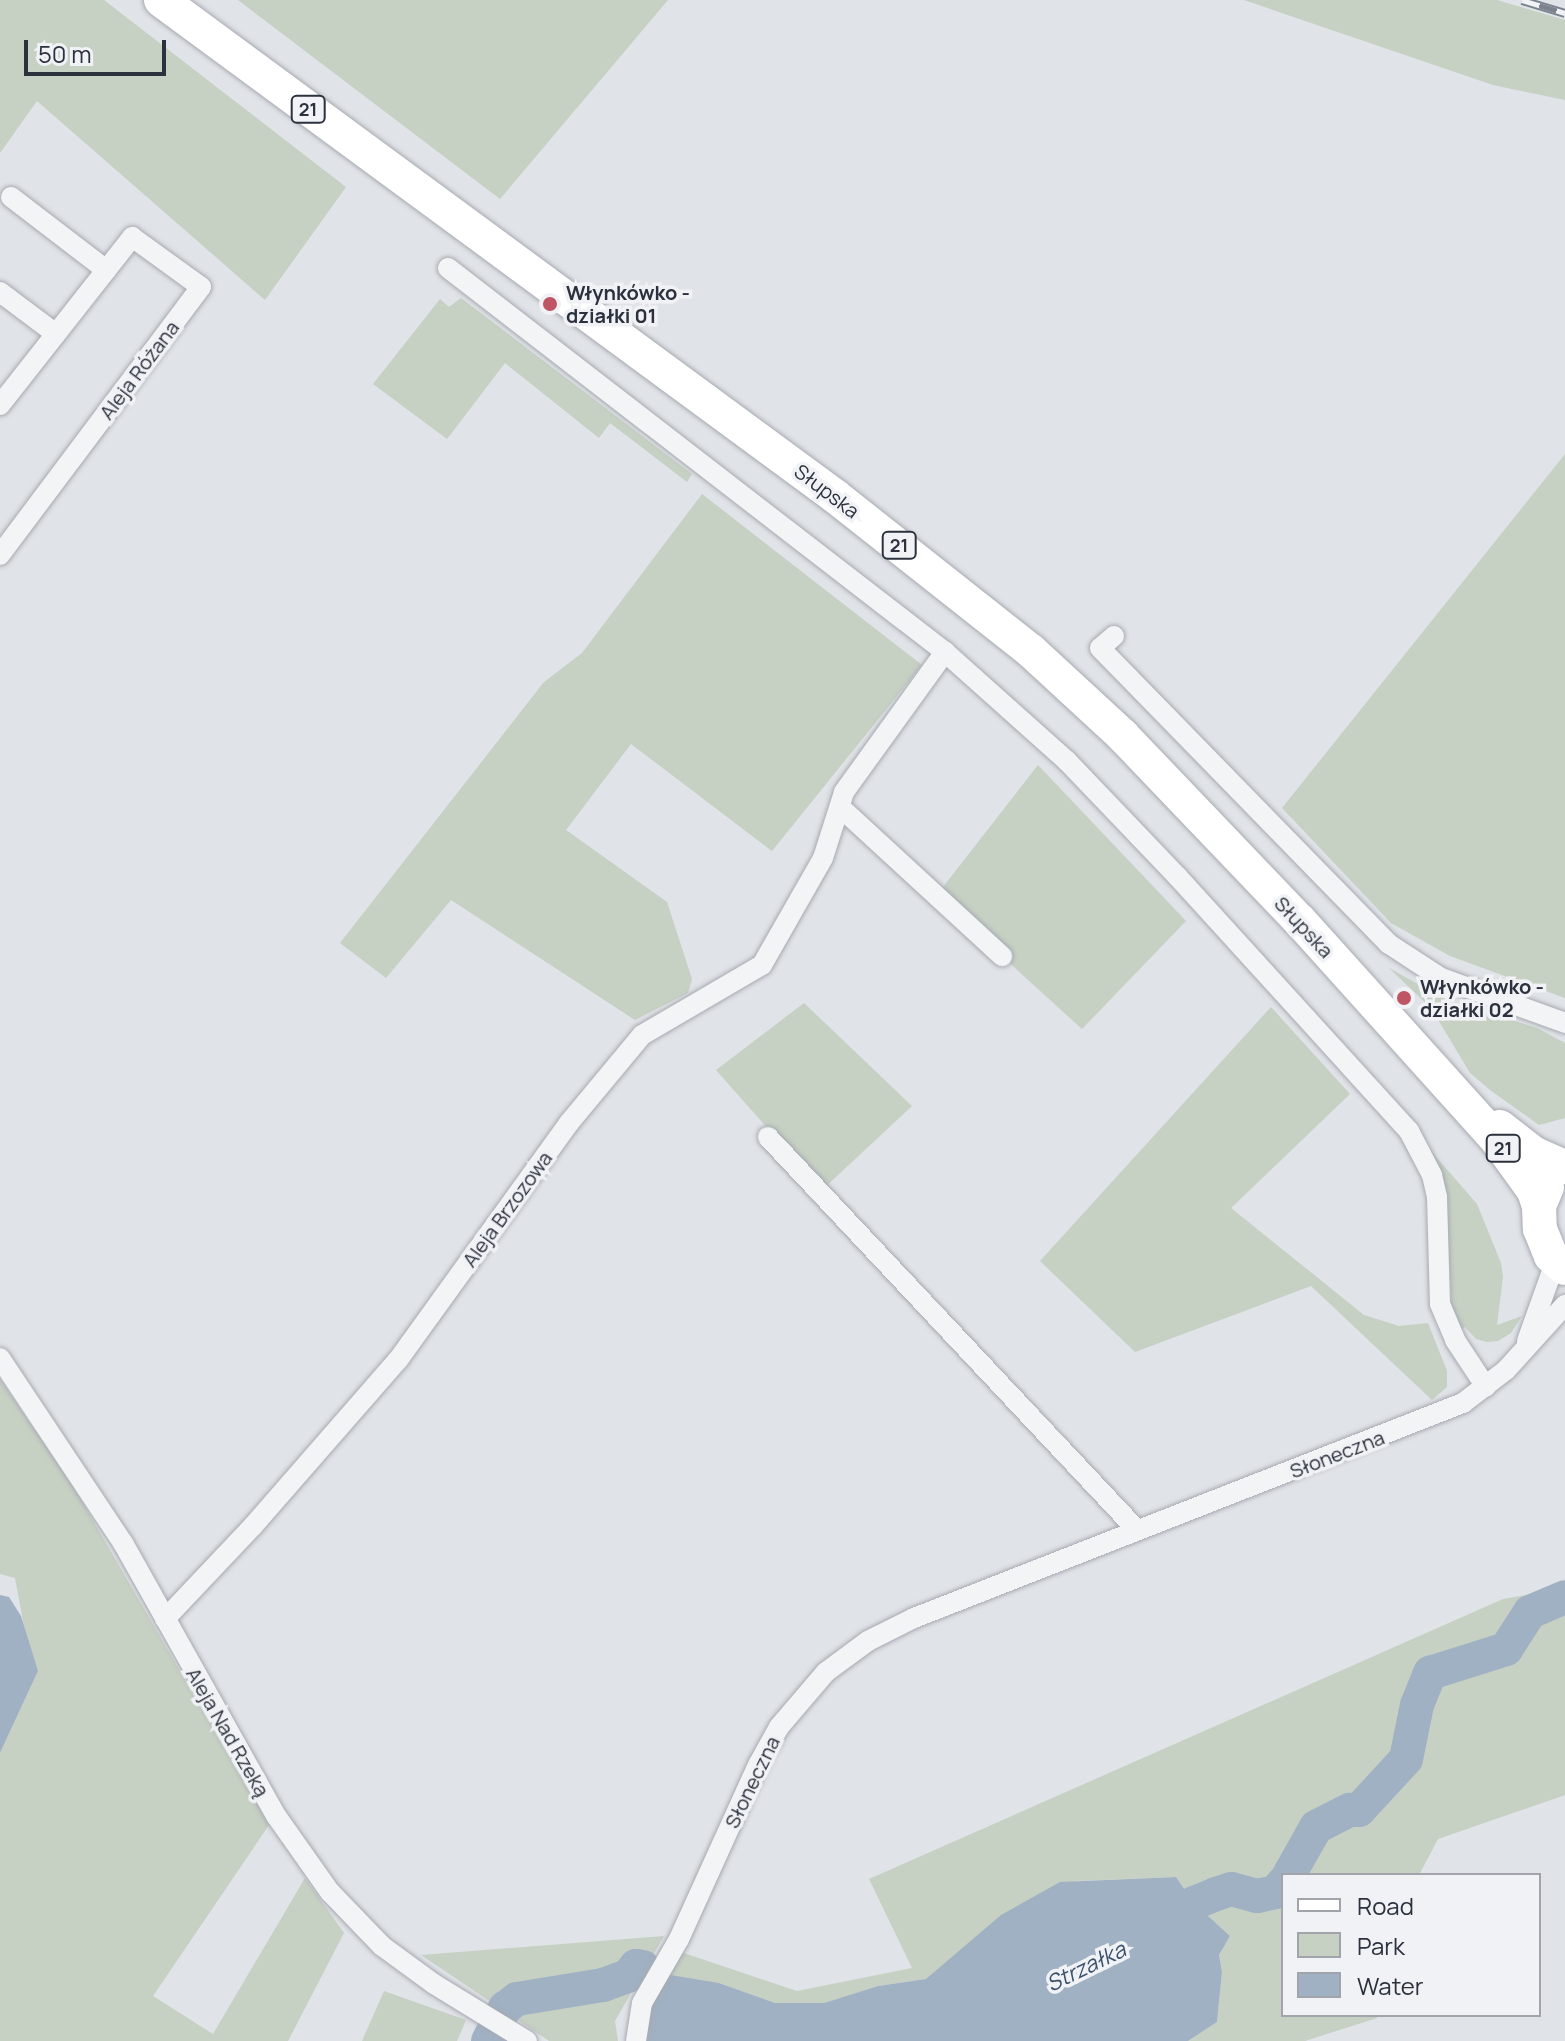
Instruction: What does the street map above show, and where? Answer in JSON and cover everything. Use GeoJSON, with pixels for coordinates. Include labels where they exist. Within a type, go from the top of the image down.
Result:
{"type":"FeatureCollection","features":[{"type":"Feature","properties":{"kind":"main road","name":"Słupska"},"geometry":{"type":"LineString","coordinates":[[161,0],[836,497],[1031,651],[1123,736],[1300,921],[1458,1096],[1527,1179],[1539,1206]]}},
{"type":"Feature","properties":{"kind":"main road","name":"Słupska"},"geometry":{"type":"LineString","coordinates":[[1458,1096],[1533,1153],[1565,1169]]}},
{"type":"Feature","properties":{"kind":"main road"},"geometry":{"type":"LineString","coordinates":[[1539,1206],[1545,1189],[1565,1169]]}},
{"type":"Feature","properties":{"kind":"main road","name":"21"},"geometry":{"type":"LineString","coordinates":[[1539,1206],[1540,1229],[1558,1262]]}},
{"type":"Feature","properties":{"kind":"street"},"geometry":{"type":"LineString","coordinates":[[11,197],[106,270]]}},
{"type":"Feature","properties":{"kind":"street","name":"Aleja Różana"},"geometry":{"type":"LineString","coordinates":[[0,404],[132,237],[201,287],[0,555]]}},
{"type":"Feature","properties":{"kind":"street"},"geometry":{"type":"LineString","coordinates":[[448,268],[945,652],[1067,761],[1398,1115],[1422,1155],[1437,1197],[1440,1304],[1455,1340],[1486,1387]]}},
{"type":"Feature","properties":{"kind":"street"},"geometry":{"type":"LineString","coordinates":[[0,292],[56,334]]}},
{"type":"Feature","properties":{"kind":"street"},"geometry":{"type":"LineString","coordinates":[[1114,636],[1100,648],[1389,944],[1441,978],[1565,1023]]}},
{"type":"Feature","properties":{"kind":"street","name":"Aleja Brzozowa"},"geometry":{"type":"LineString","coordinates":[[165,1619],[253,1526],[398,1360],[569,1123],[642,1035],[762,965],[823,858],[844,792],[945,652]]}},
{"type":"Feature","properties":{"kind":"street"},"geometry":{"type":"LineString","coordinates":[[841,808],[1002,956]]}},
{"type":"Feature","properties":{"kind":"street"},"geometry":{"type":"LineString","coordinates":[[768,1137],[1137,1530]]}},
{"type":"Feature","properties":{"kind":"street","name":"Słoneczna"},"geometry":{"type":"LineString","coordinates":[[1523,1353],[1558,1262]]}},
{"type":"Feature","properties":{"kind":"street","name":"Słoneczna"},"geometry":{"type":"LineString","coordinates":[[636,2041],[642,2003],[679,1939],[759,1763],[779,1727],[826,1672],[868,1641],[914,1618],[1431,1418],[1486,1387],[1523,1353],[1565,1305]]}},
{"type":"Feature","properties":{"kind":"street","name":"Aleja Nad Rzeką"},"geometry":{"type":"LineString","coordinates":[[0,1358],[123,1543],[277,1817],[330,1892],[382,1946],[434,1984],[527,2041]]}},
{"type":"Feature","properties":{"kind":"green space"},"geometry":{"type":"Polygon","coordinates":[[[0,0],[104,0],[346,187],[265,300],[37,101],[0,153],[0,0]]]}},
{"type":"Feature","properties":{"kind":"green space"},"geometry":{"type":"Polygon","coordinates":[[[238,0],[668,0],[500,199],[238,0]]]}},
{"type":"Feature","properties":{"kind":"green space"},"geometry":{"type":"Polygon","coordinates":[[[1244,0],[1497,0],[1565,20],[1565,100],[1493,85],[1244,0]]]}},
{"type":"Feature","properties":{"kind":"green space"},"geometry":{"type":"Polygon","coordinates":[[[461,298],[692,474],[687,482],[610,423],[599,438],[505,363],[447,439],[373,384],[440,299],[449,307],[461,298]]]}},
{"type":"Feature","properties":{"kind":"green space"},"geometry":{"type":"Polygon","coordinates":[[[1565,454],[1565,998],[1450,956],[1391,923],[1282,808],[1565,454]]]}},
{"type":"Feature","properties":{"kind":"green space"},"geometry":{"type":"Polygon","coordinates":[[[702,494],[922,665],[772,851],[631,744],[566,830],[667,902],[692,979],[688,993],[635,1020],[451,900],[386,978],[340,943],[544,682],[582,653],[702,494]]]}},
{"type":"Feature","properties":{"kind":"green space"},"geometry":{"type":"Polygon","coordinates":[[[1038,765],[1186,921],[1082,1029],[936,896],[1038,765]]]}},
{"type":"Feature","properties":{"kind":"green space"},"geometry":{"type":"Polygon","coordinates":[[[1389,968],[1445,999],[1537,1028],[1565,1043],[1565,1118],[1539,1125],[1470,1073],[1431,1008],[1389,968]]]}},
{"type":"Feature","properties":{"kind":"green space"},"geometry":{"type":"Polygon","coordinates":[[[804,1003],[912,1106],[822,1190],[716,1070],[804,1003]]]}},
{"type":"Feature","properties":{"kind":"green space"},"geometry":{"type":"Polygon","coordinates":[[[1271,1007],[1350,1094],[1231,1208],[1364,1315],[1399,1326],[1428,1323],[1447,1371],[1447,1387],[1432,1400],[1311,1286],[1135,1352],[1040,1261],[1271,1007]]]}},
{"type":"Feature","properties":{"kind":"green space"},"geometry":{"type":"Polygon","coordinates":[[[1430,1150],[1477,1204],[1501,1263],[1503,1277],[1497,1325],[1522,1316],[1511,1333],[1498,1341],[1476,1339],[1465,1327],[1460,1330],[1452,1310],[1446,1196],[1430,1150]]]}},
{"type":"Feature","properties":{"kind":"green space"},"geometry":{"type":"Polygon","coordinates":[[[0,1379],[73,1486],[269,1825],[153,1996],[213,2034],[305,1878],[344,1933],[288,2041],[0,2041],[0,1753],[38,1671],[27,1643],[15,1578],[0,1574],[0,1379]]]}},
{"type":"Feature","properties":{"kind":"green space"},"geometry":{"type":"Polygon","coordinates":[[[1565,1588],[1565,1795],[1438,1839],[1420,1873],[1281,1873],[1281,2017],[1377,2018],[1305,2041],[1188,2041],[1217,2022],[1222,1972],[1219,1955],[1230,1936],[1194,1903],[1176,1877],[1075,1881],[926,1979],[878,1986],[824,2003],[775,2003],[719,1983],[698,1981],[642,2021],[681,1952],[797,1991],[912,1968],[869,1879],[1503,1599],[1565,1588]]]}},
{"type":"Feature","properties":{"kind":"green space"},"geometry":{"type":"Polygon","coordinates":[[[664,1936],[615,2021],[618,2041],[549,2041],[421,1955],[664,1936]]]}},
{"type":"Feature","properties":{"kind":"green space"},"geometry":{"type":"Polygon","coordinates":[[[384,1991],[466,2020],[457,2041],[362,2041],[384,1991]]]}},
{"type":"Feature","properties":{"kind":"water"},"geometry":{"type":"Polygon","coordinates":[[[0,1595],[9,1597],[21,1616],[38,1671],[0,1753],[0,1595]]]}},
{"type":"Feature","properties":{"kind":"water"},"geometry":{"type":"Polygon","coordinates":[[[1176,1877],[1194,1903],[1230,1936],[1219,1955],[1222,1972],[1217,2022],[1188,2041],[646,2041],[647,2014],[670,1975],[719,1983],[775,2003],[824,2003],[878,1986],[926,1979],[1001,1915],[1060,1882],[1176,1877]]]}},
{"type":"Feature","properties":{"kind":"waterway","name":"Strzałka"},"geometry":{"type":"LineString","coordinates":[[1290,1873],[1316,1827],[1350,1810],[1359,1810],[1406,1759],[1417,1705],[1430,1673],[1506,1649],[1530,1612],[1565,1597]]}},
{"type":"Feature","properties":{"kind":"waterway","name":"Strzałka"},"geometry":{"type":"LineString","coordinates":[[1156,1929],[1194,1903],[1216,1894],[1231,1889],[1257,1896],[1276,1892],[1281,1886]]}},
{"type":"Feature","properties":{"kind":"waterway","name":"Strzałka"},"geometry":{"type":"LineString","coordinates":[[488,2041],[505,2008],[517,1999],[603,1985],[628,1976],[636,1966],[643,1967]]}},
{"type":"Feature","properties":{"kind":"railway"},"geometry":{"type":"LineString","coordinates":[[1522,0],[1565,13]]}},
{"type":"Feature","properties":{"kind":"place","name":"Włynkówko - działki 01"},"geometry":{"type":"Point","coordinates":[550,304]}},
{"type":"Feature","properties":{"kind":"place","name":"Włynkówko - działki 02"},"geometry":{"type":"Point","coordinates":[1404,998]}}]}
